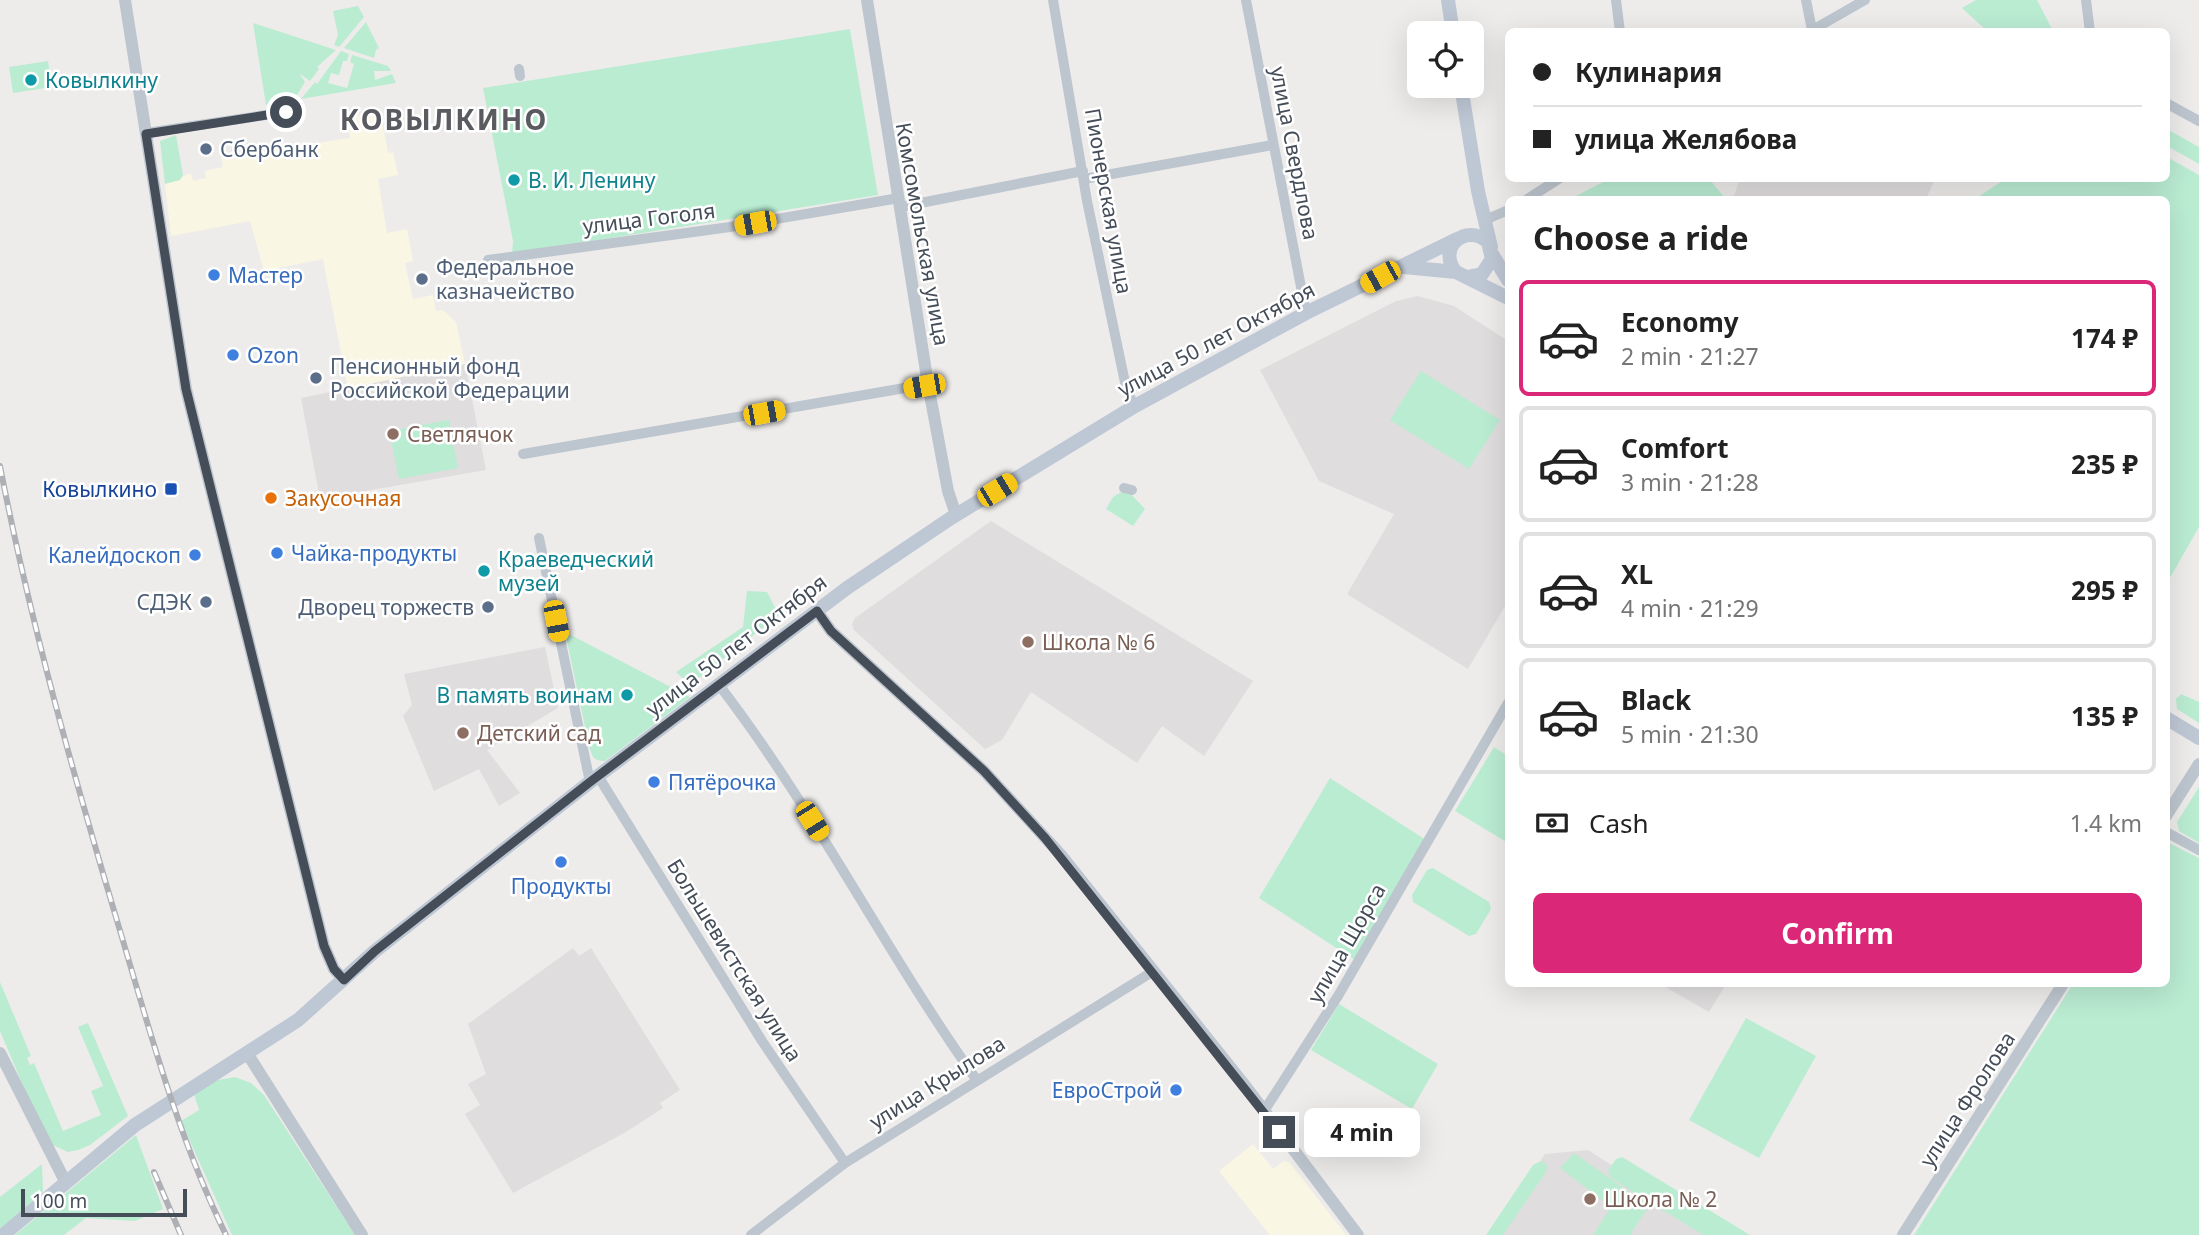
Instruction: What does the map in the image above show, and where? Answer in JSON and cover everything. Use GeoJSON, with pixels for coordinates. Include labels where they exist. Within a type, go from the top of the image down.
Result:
{"type":"FeatureCollection","features":[{"type":"Feature","properties":{"kind":"main road"},"geometry":{"type":"LineString","coordinates":[[1448,0],[1451,21]]}},
{"type":"Feature","properties":{"kind":"main road"},"geometry":{"type":"LineString","coordinates":[[1463,98],[1478,191],[1492,251],[1486,271],[1478,276],[1461,275],[1449,256],[1459,237],[1477,219],[1478,191]]}},
{"type":"Feature","properties":{"kind":"main road"},"geometry":{"type":"LineString","coordinates":[[1459,237],[1479,236],[1492,251],[1505,275]]}},
{"type":"Feature","properties":{"kind":"main road","name":"улица 50 лет Октября"},"geometry":{"type":"LineString","coordinates":[[3,1235],[144,1119],[298,1020],[375,951],[594,779],[817,611],[956,514],[1135,406],[1306,313],[1459,237]]}},
{"type":"Feature","properties":{"kind":"main road","name":"улица 50 лет Октября"},"geometry":{"type":"LineString","coordinates":[[1396,268],[1411,266],[1461,275],[1505,297]]}},
{"type":"Feature","properties":{"kind":"main road"},"geometry":{"type":"LineString","coordinates":[[2170,720],[2199,738]]}},
{"type":"Feature","properties":{"kind":"street"},"geometry":{"type":"LineString","coordinates":[[125,0],[186,389],[320,933],[327,956],[344,980]]}},
{"type":"Feature","properties":{"kind":"street","name":"Комсомольская улица"},"geometry":{"type":"LineString","coordinates":[[867,0],[929,384],[948,491],[956,514]]}},
{"type":"Feature","properties":{"kind":"street","name":"Пионерская улица"},"geometry":{"type":"LineString","coordinates":[[1053,0],[1127,392],[1135,406]]}},
{"type":"Feature","properties":{"kind":"street","name":"улица Свердлова"},"geometry":{"type":"LineString","coordinates":[[1246,0],[1306,313]]}},
{"type":"Feature","properties":{"kind":"street"},"geometry":{"type":"LineString","coordinates":[[1616,0],[1620,28]]}},
{"type":"Feature","properties":{"kind":"street"},"geometry":{"type":"LineString","coordinates":[[1806,0],[1810,28]]}},
{"type":"Feature","properties":{"kind":"street"},"geometry":{"type":"LineString","coordinates":[[1815,28],[1865,0]]}},
{"type":"Feature","properties":{"kind":"street"},"geometry":{"type":"LineString","coordinates":[[2086,0],[2090,28]]}},
{"type":"Feature","properties":{"kind":"street"},"geometry":{"type":"LineString","coordinates":[[2170,105],[2199,121]]}},
{"type":"Feature","properties":{"kind":"street"},"geometry":{"type":"LineString","coordinates":[[146,134],[286,112]]}},
{"type":"Feature","properties":{"kind":"street","name":"улица Гоголя"},"geometry":{"type":"LineString","coordinates":[[488,260],[730,227],[1273,145]]}},
{"type":"Feature","properties":{"kind":"street"},"geometry":{"type":"LineString","coordinates":[[1532,196],[1554,182]]}},
{"type":"Feature","properties":{"kind":"street"},"geometry":{"type":"LineString","coordinates":[[1485,220],[1505,211]]}},
{"type":"Feature","properties":{"kind":"street"},"geometry":{"type":"LineString","coordinates":[[523,454],[929,384]]}},
{"type":"Feature","properties":{"kind":"street","name":"Большевистская улица"},"geometry":{"type":"LineString","coordinates":[[539,538],[594,779],[762,1041],[845,1163]]}},
{"type":"Feature","properties":{"kind":"street"},"geometry":{"type":"LineString","coordinates":[[817,611],[831,631],[984,771],[1076,873],[1358,1235]]}},
{"type":"Feature","properties":{"kind":"street"},"geometry":{"type":"LineString","coordinates":[[719,685],[760,740],[923,1004],[976,1079]]}},
{"type":"Feature","properties":{"kind":"street","name":"улица Щорса"},"geometry":{"type":"LineString","coordinates":[[1264,1111],[1332,1007],[1505,708]]}},
{"type":"Feature","properties":{"kind":"street"},"geometry":{"type":"LineString","coordinates":[[2170,810],[2199,764]]}},
{"type":"Feature","properties":{"kind":"street"},"geometry":{"type":"LineString","coordinates":[[2170,834],[2199,850]]}},
{"type":"Feature","properties":{"kind":"street","name":"улица Крылова"},"geometry":{"type":"LineString","coordinates":[[751,1235],[845,1163],[976,1079],[1152,972]]}},
{"type":"Feature","properties":{"kind":"street","name":"улица Фролова"},"geometry":{"type":"LineString","coordinates":[[1903,1235],[2061,987]]}},
{"type":"Feature","properties":{"kind":"street"},"geometry":{"type":"LineString","coordinates":[[0,1053],[66,1183]]}},
{"type":"Feature","properties":{"kind":"street"},"geometry":{"type":"LineString","coordinates":[[247,1053],[362,1235]]}},
{"type":"Feature","properties":{"kind":"shaded area"},"geometry":{"type":"Polygon","coordinates":[[[380,111],[388,153],[393,152],[398,175],[378,179],[387,233],[407,229],[413,261],[405,263],[413,299],[433,295],[436,311],[443,310],[456,322],[465,364],[348,389],[323,259],[264,271],[250,221],[171,236],[165,184],[191,173],[193,181],[206,178],[205,171],[223,167],[221,158],[350,138],[347,118],[380,111]]]}},
{"type":"Feature","properties":{"kind":"shaded area"},"geometry":{"type":"Polygon","coordinates":[[[1739,182],[1934,182],[1927,196],[1734,196],[1739,182]]]}},
{"type":"Feature","properties":{"kind":"shaded area"},"geometry":{"type":"Polygon","coordinates":[[[1418,296],[1454,306],[1505,339],[1505,606],[1468,669],[1347,594],[1394,514],[1319,481],[1260,370],[1396,301],[1418,296]]]}},
{"type":"Feature","properties":{"kind":"shaded area","name":"Светлячок"},"geometry":{"type":"Polygon","coordinates":[[[465,364],[486,470],[320,499],[301,398],[465,364]]]}},
{"type":"Feature","properties":{"kind":"shaded area","name":"Школа № 6"},"geometry":{"type":"Polygon","coordinates":[[[991,521],[1253,681],[1204,756],[1162,726],[1137,763],[1031,692],[1002,740],[985,749],[854,630],[852,624],[855,618],[991,521]]]}},
{"type":"Feature","properties":{"kind":"shaded area","name":"Детский сад"},"geometry":{"type":"Polygon","coordinates":[[[545,647],[558,708],[487,750],[520,793],[499,806],[479,769],[434,791],[403,716],[412,705],[404,674],[545,647]]]}},
{"type":"Feature","properties":{"kind":"shaded area"},"geometry":{"type":"Polygon","coordinates":[[[573,948],[579,956],[591,948],[680,1090],[660,1103],[663,1108],[626,1132],[513,1193],[465,1114],[480,1105],[468,1084],[486,1074],[468,1024],[573,948]]]}},
{"type":"Feature","properties":{"kind":"shaded area"},"geometry":{"type":"Polygon","coordinates":[[[1665,987],[1724,987],[1709,1012],[1665,987]]]}},
{"type":"Feature","properties":{"kind":"shaded area"},"geometry":{"type":"Polygon","coordinates":[[[1253,1144],[1273,1169],[1284,1161],[1289,1162],[1346,1235],[1270,1235],[1219,1171],[1253,1144]]]}},
{"type":"Feature","properties":{"kind":"shaded area","name":"Школа № 2"},"geometry":{"type":"Polygon","coordinates":[[[1588,1150],[1722,1235],[1492,1235],[1545,1154],[1588,1150]]]}},
{"type":"Feature","properties":{"kind":"green space"},"geometry":{"type":"Polygon","coordinates":[[[1976,0],[2037,0],[2051,28],[1984,28],[1962,8],[1976,0]]]}},
{"type":"Feature","properties":{"kind":"green space"},"geometry":{"type":"Polygon","coordinates":[[[358,6],[364,17],[339,47],[334,45],[338,35],[333,11],[358,6]]]}},
{"type":"Feature","properties":{"kind":"green space"},"geometry":{"type":"Polygon","coordinates":[[[366,22],[379,48],[374,58],[344,48],[366,22]]]}},
{"type":"Feature","properties":{"kind":"green space"},"geometry":{"type":"Polygon","coordinates":[[[253,23],[336,50],[317,67],[319,69],[310,81],[300,74],[305,82],[294,100],[266,105],[253,23]]]}},
{"type":"Feature","properties":{"kind":"green space"},"geometry":{"type":"Polygon","coordinates":[[[850,29],[878,195],[512,254],[513,241],[483,88],[850,29]]]}},
{"type":"Feature","properties":{"kind":"green space"},"geometry":{"type":"Polygon","coordinates":[[[341,51],[349,54],[347,61],[343,61],[339,75],[331,73],[328,83],[347,88],[354,64],[350,62],[352,55],[388,66],[391,71],[374,71],[375,80],[392,74],[396,83],[301,99],[315,82],[317,84],[341,51]]]}},
{"type":"Feature","properties":{"kind":"green space"},"geometry":{"type":"Polygon","coordinates":[[[48,61],[52,87],[13,93],[9,67],[48,61]]]}},
{"type":"Feature","properties":{"kind":"green space"},"geometry":{"type":"Polygon","coordinates":[[[2170,131],[2199,147],[2199,164],[2170,148],[2170,131]]]}},
{"type":"Feature","properties":{"kind":"green space"},"geometry":{"type":"Polygon","coordinates":[[[176,135],[183,175],[180,180],[165,184],[160,141],[176,135]]]}},
{"type":"Feature","properties":{"kind":"green space"},"geometry":{"type":"Polygon","coordinates":[[[2170,159],[2199,175],[2199,527],[2170,578],[2170,196],[1980,196],[2000,182],[2170,182],[2170,159]]]}},
{"type":"Feature","properties":{"kind":"green space"},"geometry":{"type":"Polygon","coordinates":[[[1603,182],[1712,182],[1723,196],[1576,196],[1603,182]]]}},
{"type":"Feature","properties":{"kind":"green space"},"geometry":{"type":"Polygon","coordinates":[[[1421,371],[1500,420],[1469,469],[1390,420],[1421,371]]]}},
{"type":"Feature","properties":{"kind":"green space"},"geometry":{"type":"Polygon","coordinates":[[[449,420],[458,468],[399,479],[389,431],[449,420]]]}},
{"type":"Feature","properties":{"kind":"green space"},"geometry":{"type":"Polygon","coordinates":[[[1126,489],[1145,509],[1133,526],[1106,509],[1113,497],[1126,489]]]}},
{"type":"Feature","properties":{"kind":"green space"},"geometry":{"type":"Polygon","coordinates":[[[747,591],[767,592],[779,615],[690,685],[676,672],[743,627],[747,591]]]}},
{"type":"Feature","properties":{"kind":"green space"},"geometry":{"type":"Polygon","coordinates":[[[565,632],[690,697],[605,761],[595,759],[589,746],[565,632]]]}},
{"type":"Feature","properties":{"kind":"green space"},"geometry":{"type":"Polygon","coordinates":[[[2181,694],[2199,702],[2199,723],[2177,709],[2176,699],[2181,694]]]}},
{"type":"Feature","properties":{"kind":"green space"},"geometry":{"type":"Polygon","coordinates":[[[1494,747],[1505,754],[1505,841],[1455,811],[1494,747]]]}},
{"type":"Feature","properties":{"kind":"green space"},"geometry":{"type":"Polygon","coordinates":[[[1330,778],[1426,840],[1355,960],[1259,898],[1330,778]]]}},
{"type":"Feature","properties":{"kind":"green space"},"geometry":{"type":"Polygon","coordinates":[[[2199,787],[2199,843],[2179,831],[2177,822],[2199,787]]]}},
{"type":"Feature","properties":{"kind":"green space"},"geometry":{"type":"Polygon","coordinates":[[[2170,844],[2199,858],[2199,1235],[1914,1235],[2071,987],[2170,987],[2170,844]]]}},
{"type":"Feature","properties":{"kind":"green space"},"geometry":{"type":"Polygon","coordinates":[[[1433,868],[1489,902],[1491,909],[1476,934],[1469,936],[1413,902],[1412,895],[1427,870],[1433,868]]]}},
{"type":"Feature","properties":{"kind":"green space"},"geometry":{"type":"Polygon","coordinates":[[[0,982],[31,1056],[27,1058],[30,1065],[34,1063],[63,1131],[101,1115],[91,1091],[103,1086],[78,1027],[88,1023],[128,1116],[90,1145],[68,1152],[53,1145],[32,1107],[0,1031],[0,982]]]}},
{"type":"Feature","properties":{"kind":"green space"},"geometry":{"type":"Polygon","coordinates":[[[1339,1004],[1438,1064],[1412,1109],[1311,1050],[1339,1004]]]}},
{"type":"Feature","properties":{"kind":"green space"},"geometry":{"type":"Polygon","coordinates":[[[1746,1018],[1816,1056],[1759,1158],[1689,1120],[1746,1018]]]}},
{"type":"Feature","properties":{"kind":"green space"},"geometry":{"type":"Polygon","coordinates":[[[235,1077],[251,1083],[264,1095],[355,1235],[232,1235],[181,1121],[199,1110],[194,1094],[217,1080],[235,1077]]]}},
{"type":"Feature","properties":{"kind":"green space"},"geometry":{"type":"Polygon","coordinates":[[[136,1135],[163,1209],[135,1221],[86,1218],[64,1235],[15,1235],[136,1135]]]}},
{"type":"Feature","properties":{"kind":"green space"},"geometry":{"type":"Polygon","coordinates":[[[1574,1153],[1649,1206],[1630,1235],[1593,1235],[1611,1207],[1560,1168],[1574,1153]]]}},
{"type":"Feature","properties":{"kind":"green space"},"geometry":{"type":"Polygon","coordinates":[[[1622,1157],[1750,1235],[1703,1235],[1611,1178],[1608,1170],[1616,1159],[1622,1157]]]}},
{"type":"Feature","properties":{"kind":"green space"},"geometry":{"type":"Polygon","coordinates":[[[1541,1161],[1547,1165],[1546,1172],[1503,1235],[1486,1235],[1533,1165],[1541,1161]]]}},
{"type":"Feature","properties":{"kind":"green space"},"geometry":{"type":"Polygon","coordinates":[[[42,1164],[43,1192],[0,1229],[0,1197],[42,1164]]]}},
{"type":"Feature","properties":{"kind":"railway"},"geometry":{"type":"LineString","coordinates":[[0,466],[39,639],[101,867],[179,1121],[226,1235]]}},
{"type":"Feature","properties":{"kind":"railway"},"geometry":{"type":"LineString","coordinates":[[154,1172],[181,1235]]}},
{"type":"Feature","properties":{"kind":"place","name":"Ковылкину"},"geometry":{"type":"Point","coordinates":[31,80]}},
{"type":"Feature","properties":{"kind":"place","name":"Сбербанк"},"geometry":{"type":"Point","coordinates":[206,149]}},
{"type":"Feature","properties":{"kind":"place","name":"В. И. Ленину"},"geometry":{"type":"Point","coordinates":[514,180]}},
{"type":"Feature","properties":{"kind":"place","name":"Мастер"},"geometry":{"type":"Point","coordinates":[214,275]}},
{"type":"Feature","properties":{"kind":"place","name":"Федеральное казначейство"},"geometry":{"type":"Point","coordinates":[422,279]}},
{"type":"Feature","properties":{"kind":"place","name":"Ozon"},"geometry":{"type":"Point","coordinates":[233,355]}},
{"type":"Feature","properties":{"kind":"place","name":"Пенсионный фонд Российской Федерации"},"geometry":{"type":"Point","coordinates":[316,378]}},
{"type":"Feature","properties":{"kind":"place","name":"Светлячок"},"geometry":{"type":"Point","coordinates":[393,434]}},
{"type":"Feature","properties":{"kind":"place","name":"Ковылкино"},"geometry":{"type":"Point","coordinates":[171,489]}},
{"type":"Feature","properties":{"kind":"place","name":"Закусочная"},"geometry":{"type":"Point","coordinates":[271,498]}},
{"type":"Feature","properties":{"kind":"place","name":"Чайка-продукты"},"geometry":{"type":"Point","coordinates":[277,553]}},
{"type":"Feature","properties":{"kind":"place","name":"Калейдоскоп"},"geometry":{"type":"Point","coordinates":[195,555]}},
{"type":"Feature","properties":{"kind":"place","name":"Краеведческий музей"},"geometry":{"type":"Point","coordinates":[484,571]}},
{"type":"Feature","properties":{"kind":"place","name":"СДЭК"},"geometry":{"type":"Point","coordinates":[206,602]}},
{"type":"Feature","properties":{"kind":"place","name":"Дворец торжеств"},"geometry":{"type":"Point","coordinates":[488,607]}},
{"type":"Feature","properties":{"kind":"place","name":"Школа № 6"},"geometry":{"type":"Point","coordinates":[1028,642]}},
{"type":"Feature","properties":{"kind":"place","name":"В память воинам"},"geometry":{"type":"Point","coordinates":[627,695]}},
{"type":"Feature","properties":{"kind":"place","name":"Детский сад"},"geometry":{"type":"Point","coordinates":[463,733]}},
{"type":"Feature","properties":{"kind":"place","name":"Пятёрочка"},"geometry":{"type":"Point","coordinates":[654,782]}},
{"type":"Feature","properties":{"kind":"place","name":"Продукты"},"geometry":{"type":"Point","coordinates":[561,862]}},
{"type":"Feature","properties":{"kind":"place","name":"ЕвроСтрой"},"geometry":{"type":"Point","coordinates":[1176,1090]}},
{"type":"Feature","properties":{"kind":"place","name":"Школа № 2"},"geometry":{"type":"Point","coordinates":[1590,1199]}},
{"type":"Feature","properties":{"kind":"district","name":"КОВЫЛКИНО"},"geometry":{"type":"Point","coordinates":[444,119]}},
{"type":"Feature","properties":{"kind":"route"},"geometry":{"type":"LineString","coordinates":[[286,112],[146,134],[186,389],[263,710],[324,946],[334,969],[344,980],[375,951],[590,782],[817,611],[831,631],[984,771],[1061,855],[1279,1132]]}}]}
